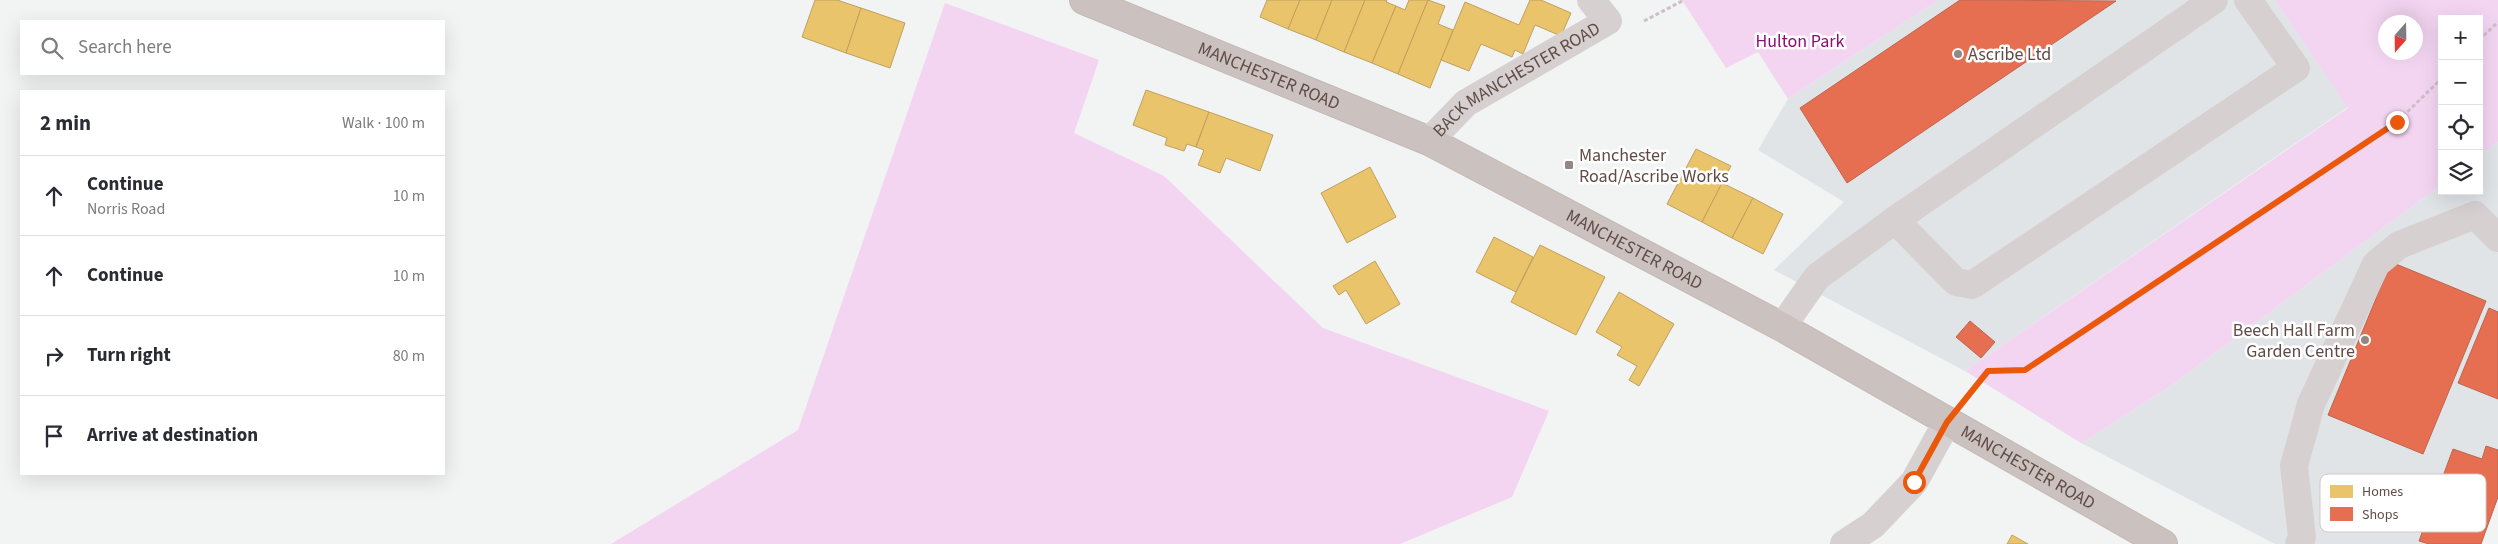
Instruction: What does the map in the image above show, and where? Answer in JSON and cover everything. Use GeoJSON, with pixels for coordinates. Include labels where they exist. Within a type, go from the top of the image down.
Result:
{"type":"FeatureCollection","features":[{"type":"Feature","properties":{"kind":"highway","name":"MANCHESTER ROAD"},"geometry":{"type":"LineString","coordinates":[[1084,0],[1429,141],[1782,327],[2163,544]]}},
{"type":"Feature","properties":{"kind":"street","name":"BACK MANCHESTER ROAD"},"geometry":{"type":"LineString","coordinates":[[1429,141],[1466,103],[1608,21],[1591,0]]}},
{"type":"Feature","properties":{"kind":"street"},"geometry":{"type":"LineString","coordinates":[[1782,327],[1817,277],[1895,220],[2214,0]]}},
{"type":"Feature","properties":{"kind":"street"},"geometry":{"type":"LineString","coordinates":[[1895,220],[1956,282],[1972,285],[2296,68],[2248,0]]}},
{"type":"Feature","properties":{"kind":"street"},"geometry":{"type":"LineString","coordinates":[[2299,544],[2302,537],[2294,466],[2311,404],[2376,264],[2399,244],[2475,214],[2498,238]]}},
{"type":"Feature","properties":{"kind":"street"},"geometry":{"type":"LineString","coordinates":[[1844,544],[1873,525],[1914,482],[1947,422]]}},
{"type":"Feature","properties":{"kind":"path"},"geometry":{"type":"LineString","coordinates":[[1608,21],[1641,22],[1684,0]]}},
{"type":"Feature","properties":{"kind":"path"},"geometry":{"type":"LineString","coordinates":[[2483,36],[2498,22]]}},
{"type":"Feature","properties":{"kind":"path"},"geometry":{"type":"LineString","coordinates":[[1947,422],[1988,371],[2025,370],[2397,122],[2438,82]]}},
{"type":"Feature","properties":{"kind":"shaded area"},"geometry":{"type":"Polygon","coordinates":[[[1938,0],[2275,0],[2348,107],[1965,371],[1774,270],[1844,202],[1758,150],[1788,99],[1938,0]]]}},
{"type":"Feature","properties":{"kind":"shaded area","name":"Beech Hall Farm Garden Centre"},"geometry":{"type":"Polygon","coordinates":[[[2498,142],[2498,497],[2486,530],[2486,474],[2320,474],[2320,532],[2485,532],[2481,544],[2275,544],[2081,443],[2168,388],[2438,187],[2438,195],[2483,195],[2483,153],[2498,142]]]}},
{"type":"Feature","properties":{"kind":"green space","name":"Hulton Park"},"geometry":{"type":"Polygon","coordinates":[[[1682,0],[1938,0],[1788,99],[1758,52],[1726,68],[1682,0]]]}},
{"type":"Feature","properties":{"kind":"green space"},"geometry":{"type":"Polygon","coordinates":[[[2275,0],[2498,0],[2498,142],[2483,153],[2483,15],[2438,15],[2438,187],[2168,388],[2081,443],[1965,371],[2348,108],[2275,0]]]}},
{"type":"Feature","properties":{"kind":"green space"},"geometry":{"type":"Polygon","coordinates":[[[945,3],[1099,60],[1074,133],[1164,176],[1323,328],[1549,411],[1512,497],[1400,544],[611,544],[798,430],[945,3]]]}},
{"type":"Feature","properties":{"kind":"building: Homes"},"geometry":{"type":"Polygon","coordinates":[[[815,0],[837,0],[861,8],[846,53],[802,37],[815,0]]]}},
{"type":"Feature","properties":{"kind":"building: Homes"},"geometry":{"type":"Polygon","coordinates":[[[1267,0],[1300,0],[1288,29],[1260,17],[1267,0]]]}},
{"type":"Feature","properties":{"kind":"building: Homes"},"geometry":{"type":"Polygon","coordinates":[[[1300,0],[1332,0],[1316,40],[1288,29],[1300,0]]]}},
{"type":"Feature","properties":{"kind":"building: Homes"},"geometry":{"type":"Polygon","coordinates":[[[1332,0],[1365,0],[1344,52],[1316,40],[1332,0]]]}},
{"type":"Feature","properties":{"kind":"building: Homes"},"geometry":{"type":"Polygon","coordinates":[[[1365,0],[1387,0],[1386,2],[1396,6],[1372,63],[1344,52],[1365,0]]]}},
{"type":"Feature","properties":{"kind":"building: Homes"},"geometry":{"type":"Polygon","coordinates":[[[1409,0],[1428,0],[1398,74],[1372,63],[1396,6],[1405,10],[1409,0]]]}},
{"type":"Feature","properties":{"kind":"building: Homes"},"geometry":{"type":"Polygon","coordinates":[[[1428,0],[1445,6],[1438,24],[1453,30],[1430,88],[1398,74],[1428,0]]]}},
{"type":"Feature","properties":{"kind":"building: Homes"},"geometry":{"type":"Polygon","coordinates":[[[1530,0],[1541,0],[1571,13],[1561,36],[1535,25],[1523,54],[1515,50],[1512,57],[1481,44],[1469,71],[1441,60],[1465,2],[1519,25],[1530,0]]]}},
{"type":"Feature","properties":{"kind":"building: Homes"},"geometry":{"type":"Polygon","coordinates":[[[861,8],[905,23],[890,68],[846,53],[861,8]]]}},
{"type":"Feature","properties":{"kind":"building: Homes"},"geometry":{"type":"Polygon","coordinates":[[[1146,90],[1209,112],[1196,147],[1187,144],[1184,151],[1165,145],[1167,138],[1133,125],[1146,90]]]}},
{"type":"Feature","properties":{"kind":"building: Homes"},"geometry":{"type":"Polygon","coordinates":[[[1209,112],[1273,135],[1260,171],[1226,158],[1220,173],[1198,165],[1204,150],[1196,147],[1209,112]]]}},
{"type":"Feature","properties":{"kind":"building: Homes"},"geometry":{"type":"Polygon","coordinates":[[[1696,149],[1731,166],[1702,222],[1667,204],[1696,149]]]}},
{"type":"Feature","properties":{"kind":"building: Homes"},"geometry":{"type":"Polygon","coordinates":[[[1370,167],[1396,217],[1347,243],[1321,193],[1370,167]]]}},
{"type":"Feature","properties":{"kind":"building: Homes"},"geometry":{"type":"Polygon","coordinates":[[[1722,183],[1753,198],[1732,238],[1702,222],[1722,183]]]}},
{"type":"Feature","properties":{"kind":"building: Homes"},"geometry":{"type":"Polygon","coordinates":[[[1753,198],[1783,214],[1763,254],[1732,238],[1753,198]]]}},
{"type":"Feature","properties":{"kind":"building: Homes"},"geometry":{"type":"Polygon","coordinates":[[[1494,237],[1533,257],[1516,292],[1476,272],[1494,237]]]}},
{"type":"Feature","properties":{"kind":"building: Homes"},"geometry":{"type":"Polygon","coordinates":[[[1540,245],[1605,277],[1576,335],[1511,302],[1540,245]]]}},
{"type":"Feature","properties":{"kind":"building: Homes"},"geometry":{"type":"Polygon","coordinates":[[[1375,261],[1400,304],[1366,324],[1346,290],[1339,295],[1333,286],[1375,261]]]}},
{"type":"Feature","properties":{"kind":"building: Homes"},"geometry":{"type":"Polygon","coordinates":[[[1619,292],[1674,324],[1639,386],[1629,380],[1637,366],[1617,355],[1622,347],[1596,332],[1619,292]]]}},
{"type":"Feature","properties":{"kind":"building: Homes"},"geometry":{"type":"Polygon","coordinates":[[[2012,535],[2028,544],[2007,544],[2012,535]]]}},
{"type":"Feature","properties":{"kind":"building: Shops","name":"Ascribe Ltd"},"geometry":{"type":"Polygon","coordinates":[[[1960,0],[2116,1],[1847,183],[1800,108],[1960,0]]]}},
{"type":"Feature","properties":{"kind":"building: Shops"},"geometry":{"type":"Polygon","coordinates":[[[2391,262],[2486,301],[2423,454],[2328,415],[2391,262]]]}},
{"type":"Feature","properties":{"kind":"building: Shops"},"geometry":{"type":"Polygon","coordinates":[[[2489,308],[2498,312],[2498,399],[2458,383],[2489,308]]]}},
{"type":"Feature","properties":{"kind":"building: Shops"},"geometry":{"type":"Polygon","coordinates":[[[1970,321],[1995,342],[1981,358],[1956,337],[1970,321]]]}},
{"type":"Feature","properties":{"kind":"building: Shops"},"geometry":{"type":"Polygon","coordinates":[[[2486,446],[2498,450],[2498,497],[2486,530],[2486,474],[2444,474],[2453,449],[2482,459],[2486,446]]]}},
{"type":"Feature","properties":{"kind":"building: Shops"},"geometry":{"type":"Polygon","coordinates":[[[2422,532],[2485,532],[2481,544],[2429,544],[2419,541],[2422,532]]]}},
{"type":"Feature","properties":{"kind":"place","name":"Ascribe Ltd"},"geometry":{"type":"Point","coordinates":[1958,54]}},
{"type":"Feature","properties":{"kind":"place","name":"Manchester Road/Ascribe Works"},"geometry":{"type":"Point","coordinates":[1569,165]}},
{"type":"Feature","properties":{"kind":"place","name":"Beech Hall Farm Garden Centre"},"geometry":{"type":"Point","coordinates":[2365,340]}},
{"type":"Feature","properties":{"kind":"route"},"geometry":{"type":"LineString","coordinates":[[1914,482],[1947,422],[1988,371],[2025,370],[2397,122]]}}]}
